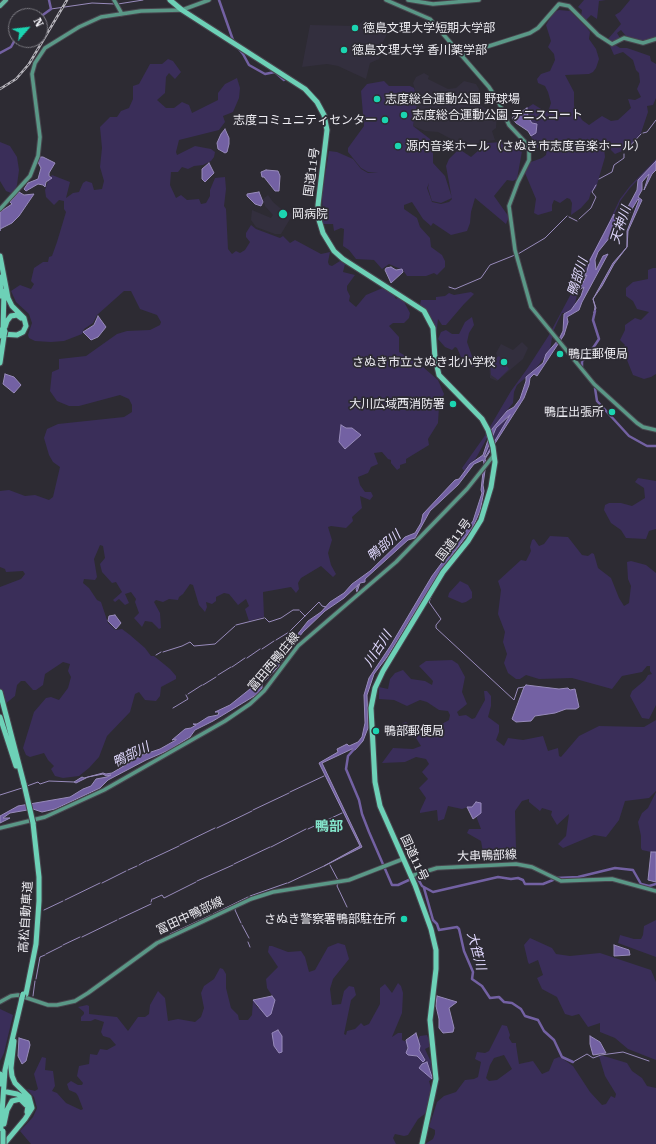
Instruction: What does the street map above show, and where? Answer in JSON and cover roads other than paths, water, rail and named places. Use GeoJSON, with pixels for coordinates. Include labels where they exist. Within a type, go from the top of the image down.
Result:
{"type":"FeatureCollection","features":[{"type":"Feature","properties":{"kind":"highway","name":"国道11号"},"geometry":{"type":"LineString","coordinates":[[170,0],[182,10],[300,85],[316,101],[324,115],[327,130],[318,205],[319,220],[323,233],[330,245],[343,259],[424,311],[433,328],[435,358],[439,374],[474,409],[488,430],[494,452],[491,461],[490,496],[478,526],[436,583],[383,671],[374,694],[371,719],[377,793],[384,818],[412,876],[433,936],[436,956],[430,1020],[436,1079],[422,1144]]}},
{"type":"Feature","properties":{"kind":"highway"},"geometry":{"type":"LineString","coordinates":[[0,257],[4,290],[0,363]]}},
{"type":"Feature","properties":{"kind":"highway"},"geometry":{"type":"LineString","coordinates":[[0,257],[8,298],[12,306],[24,318],[26,326],[20,334],[2,334]]}},
{"type":"Feature","properties":{"kind":"highway"},"geometry":{"type":"LineString","coordinates":[[0,277],[2,334]]}},
{"type":"Feature","properties":{"kind":"highway"},"geometry":{"type":"LineString","coordinates":[[17,315],[24,321],[24,327],[20,332],[2,334],[7,321],[11,316],[17,315]]}},
{"type":"Feature","properties":{"kind":"highway","name":"高松自動車道"},"geometry":{"type":"LineString","coordinates":[[0,692],[31,823],[36,870],[36,906],[31,956],[24,996],[4,1080],[2,1144]]}},
{"type":"Feature","properties":{"kind":"highway","name":"高松自動車道"},"geometry":{"type":"LineString","coordinates":[[0,717],[22,784]]}},
{"type":"Feature","properties":{"kind":"highway"},"geometry":{"type":"LineString","coordinates":[[0,1064],[5,1059],[13,1039]]}},
{"type":"Feature","properties":{"kind":"highway"},"geometry":{"type":"LineString","coordinates":[[2,1144],[32,1108],[31,1099],[15,1083],[11,1072],[13,1039]]}},
{"type":"Feature","properties":{"kind":"highway","name":"高松自動車道"},"geometry":{"type":"LineString","coordinates":[[0,1140],[4,1124],[6,1086],[13,1039]]}},
{"type":"Feature","properties":{"kind":"highway"},"geometry":{"type":"LineString","coordinates":[[0,1074],[2,1131]]}},
{"type":"Feature","properties":{"kind":"highway"},"geometry":{"type":"LineString","coordinates":[[7,1091],[25,1098],[28,1105],[28,1113]]}},
{"type":"Feature","properties":{"kind":"highway"},"geometry":{"type":"LineString","coordinates":[[4,1124],[9,1105],[14,1100],[20,1099],[25,1103],[28,1113]]}},
{"type":"Feature","properties":{"kind":"main road"},"geometry":{"type":"LineString","coordinates":[[0,6],[6,0]]}},
{"type":"Feature","properties":{"kind":"main road"},"geometry":{"type":"LineString","coordinates":[[114,0],[122,14]]}},
{"type":"Feature","properties":{"kind":"main road"},"geometry":{"type":"LineString","coordinates":[[0,209],[30,176],[38,156],[40,138],[31,80],[33,68],[38,56],[50,44],[92,20],[122,14],[182,10],[209,0]]}},
{"type":"Feature","properties":{"kind":"main road"},"geometry":{"type":"LineString","coordinates":[[386,0],[430,19],[493,93],[509,125],[528,146],[528,160],[510,201],[509,212],[515,250],[530,305],[594,384],[643,427],[656,430]]}},
{"type":"Feature","properties":{"kind":"main road"},"geometry":{"type":"LineString","coordinates":[[408,0],[433,4],[479,0]]}},
{"type":"Feature","properties":{"kind":"main road"},"geometry":{"type":"LineString","coordinates":[[461,55],[530,33],[538,28],[559,4],[570,6],[598,35],[612,44],[624,38],[643,43],[656,39]]}},
{"type":"Feature","properties":{"kind":"main road","name":"富田西鴨庄線"},"geometry":{"type":"LineString","coordinates":[[0,828],[45,817],[104,790],[225,721],[250,704],[264,691],[298,646],[396,562],[467,489],[491,461]]}},
{"type":"Feature","properties":{"kind":"main road","name":"富田中鴨部線"},"geometry":{"type":"LineString","coordinates":[[0,1002],[15,995],[27,997],[48,1005],[57,1005],[75,1001],[88,994],[157,943],[250,899],[273,892],[350,880],[403,859]]}},
{"type":"Feature","properties":{"kind":"main road","name":"大串鴨部線"},"geometry":{"type":"LineString","coordinates":[[412,876],[437,868],[516,864],[532,867],[557,880],[612,879],[656,891]]}},
{"type":"Feature","properties":{"kind":"water"},"geometry":{"type":"Polygon","coordinates":[[[527,108],[528,117],[532,123],[537,124],[536,133],[531,136],[528,131],[516,123],[512,118],[527,108]]]}},
{"type":"Feature","properties":{"kind":"water"},"geometry":{"type":"Polygon","coordinates":[[[225,129],[229,138],[229,144],[227,152],[225,153],[218,149],[217,143],[225,129]]]}},
{"type":"Feature","properties":{"kind":"water"},"geometry":{"type":"Polygon","coordinates":[[[39,157],[43,157],[55,163],[49,173],[49,176],[52,178],[46,182],[45,187],[38,184],[26,191],[24,189],[28,183],[38,179],[41,168],[38,162],[39,157]]]}},
{"type":"Feature","properties":{"kind":"water"},"geometry":{"type":"Polygon","coordinates":[[[656,161],[656,170],[652,174],[644,190],[649,174],[642,182],[642,190],[638,197],[642,200],[628,231],[627,247],[627,231],[639,200],[638,199],[623,224],[614,232],[598,252],[595,260],[596,270],[603,256],[608,254],[579,310],[567,317],[568,322],[564,335],[537,376],[534,374],[530,378],[524,398],[485,459],[484,491],[480,511],[473,527],[438,574],[387,657],[374,674],[367,695],[368,728],[363,741],[355,750],[352,749],[322,763],[362,847],[324,866],[360,846],[319,763],[338,752],[337,749],[347,744],[349,746],[358,742],[362,737],[365,723],[364,695],[369,678],[391,645],[432,576],[473,521],[482,493],[483,460],[474,464],[458,485],[430,511],[415,538],[408,540],[365,579],[365,582],[360,583],[357,592],[356,589],[359,584],[344,598],[325,611],[303,632],[287,652],[278,667],[262,684],[262,688],[256,695],[195,730],[190,737],[169,750],[108,780],[100,788],[55,809],[42,812],[33,809],[10,813],[3,818],[10,818],[0,823],[0,816],[18,806],[70,797],[91,786],[96,779],[111,775],[106,776],[103,774],[88,777],[76,783],[74,782],[82,777],[84,778],[103,773],[112,773],[142,755],[160,749],[176,740],[172,740],[185,729],[191,728],[196,725],[193,724],[197,724],[208,717],[218,715],[219,712],[215,712],[230,705],[255,685],[259,686],[308,621],[370,571],[405,537],[415,533],[421,523],[423,514],[455,480],[459,479],[470,464],[483,455],[488,440],[487,436],[507,411],[514,407],[520,399],[526,377],[543,363],[546,354],[559,339],[563,331],[564,314],[571,310],[581,296],[584,287],[579,290],[587,275],[584,277],[590,260],[614,214],[614,218],[616,220],[622,218],[637,190],[638,180],[656,161]],[[510,415],[496,428],[484,457],[510,415]]]}},
{"type":"Feature","properties":{"kind":"water"},"geometry":{"type":"Polygon","coordinates":[[[209,163],[214,173],[205,182],[202,179],[202,169],[209,163]]]}},
{"type":"Feature","properties":{"kind":"water"},"geometry":{"type":"Polygon","coordinates":[[[266,170],[278,171],[280,176],[279,191],[275,191],[264,177],[262,177],[261,172],[266,170]]]}},
{"type":"Feature","properties":{"kind":"water"},"geometry":{"type":"Polygon","coordinates":[[[19,192],[24,195],[34,194],[19,216],[12,223],[0,229],[0,212],[12,204],[10,202],[19,192]]]}},
{"type":"Feature","properties":{"kind":"water"},"geometry":{"type":"Polygon","coordinates":[[[259,192],[263,202],[261,206],[255,204],[247,196],[247,194],[259,192]]]}},
{"type":"Feature","properties":{"kind":"water"},"geometry":{"type":"Polygon","coordinates":[[[627,247],[614,264],[593,299],[613,263],[627,247]]]}},
{"type":"Feature","properties":{"kind":"water"},"geometry":{"type":"Polygon","coordinates":[[[391,267],[396,270],[402,269],[403,272],[391,283],[385,270],[386,268],[391,267]]]}},
{"type":"Feature","properties":{"kind":"water"},"geometry":{"type":"Polygon","coordinates":[[[98,316],[106,327],[98,337],[91,340],[83,332],[94,325],[98,316]]]}},
{"type":"Feature","properties":{"kind":"water"},"geometry":{"type":"Polygon","coordinates":[[[5,374],[14,377],[21,385],[14,393],[3,384],[5,374]]]}},
{"type":"Feature","properties":{"kind":"water"},"geometry":{"type":"Polygon","coordinates":[[[341,425],[346,428],[352,428],[361,435],[345,449],[339,442],[341,425]]]}},
{"type":"Feature","properties":{"kind":"water"},"geometry":{"type":"Polygon","coordinates":[[[115,615],[121,623],[116,629],[108,621],[109,616],[115,615]]]}},
{"type":"Feature","properties":{"kind":"water"},"geometry":{"type":"Polygon","coordinates":[[[526,685],[559,689],[568,688],[570,690],[575,689],[579,707],[576,709],[566,709],[555,713],[535,716],[531,721],[516,722],[512,719],[526,685]]]}},
{"type":"Feature","properties":{"kind":"water"},"geometry":{"type":"Polygon","coordinates":[[[476,802],[481,803],[481,813],[473,819],[467,807],[472,807],[476,802]]]}},
{"type":"Feature","properties":{"kind":"water"},"geometry":{"type":"Polygon","coordinates":[[[651,852],[656,852],[656,882],[648,880],[651,852]]]}},
{"type":"Feature","properties":{"kind":"water"},"geometry":{"type":"Polygon","coordinates":[[[614,945],[629,950],[630,955],[614,956],[614,945]]]}},
{"type":"Feature","properties":{"kind":"water"},"geometry":{"type":"Polygon","coordinates":[[[272,996],[275,1000],[271,1014],[267,1017],[253,1000],[272,996]]]}},
{"type":"Feature","properties":{"kind":"water"},"geometry":{"type":"Polygon","coordinates":[[[437,996],[457,1002],[449,1008],[454,1028],[453,1032],[443,1033],[439,1028],[439,1019],[436,1006],[437,996]]]}},
{"type":"Feature","properties":{"kind":"water"},"geometry":{"type":"Polygon","coordinates":[[[278,1030],[282,1036],[282,1052],[279,1053],[274,1046],[272,1033],[278,1030]]]}},
{"type":"Feature","properties":{"kind":"water"},"geometry":{"type":"Polygon","coordinates":[[[416,1033],[420,1046],[419,1050],[425,1060],[423,1062],[417,1056],[408,1055],[406,1053],[408,1048],[406,1040],[416,1033]]]}},
{"type":"Feature","properties":{"kind":"water"},"geometry":{"type":"Polygon","coordinates":[[[590,1036],[600,1042],[606,1053],[593,1055],[590,1044],[590,1036]]]}},
{"type":"Feature","properties":{"kind":"water"},"geometry":{"type":"Polygon","coordinates":[[[19,1038],[29,1041],[30,1045],[26,1061],[22,1064],[18,1056],[19,1038]]]}},
{"type":"Feature","properties":{"kind":"water"},"geometry":{"type":"Polygon","coordinates":[[[427,1062],[432,1079],[419,1068],[422,1064],[427,1062]]]}},
{"type":"Feature","properties":{"kind":"waterway"},"geometry":{"type":"LineString","coordinates":[[48,11],[51,9],[49,0]]}},
{"type":"Feature","properties":{"kind":"waterway"},"geometry":{"type":"LineString","coordinates":[[118,4],[143,0]]}},
{"type":"Feature","properties":{"kind":"waterway"},"geometry":{"type":"LineString","coordinates":[[219,0],[233,40]]}},
{"type":"Feature","properties":{"kind":"waterway"},"geometry":{"type":"LineString","coordinates":[[51,9],[92,3],[115,4]]}},
{"type":"Feature","properties":{"kind":"waterway"},"geometry":{"type":"LineString","coordinates":[[0,53],[9,48]]}},
{"type":"Feature","properties":{"kind":"waterway"},"geometry":{"type":"LineString","coordinates":[[239,49],[249,65],[265,74],[275,72],[284,80]]}},
{"type":"Feature","properties":{"kind":"waterway"},"geometry":{"type":"LineString","coordinates":[[643,133],[647,132],[656,120]]}},
{"type":"Feature","properties":{"kind":"waterway"},"geometry":{"type":"LineString","coordinates":[[628,148],[641,134]]}},
{"type":"Feature","properties":{"kind":"waterway"},"geometry":{"type":"LineString","coordinates":[[599,179],[612,172],[614,165],[624,158],[624,154]]}},
{"type":"Feature","properties":{"kind":"waterway"},"geometry":{"type":"LineString","coordinates":[[579,219],[591,208],[596,197],[592,192],[596,185]]}},
{"type":"Feature","properties":{"kind":"waterway"},"geometry":{"type":"LineString","coordinates":[[518,254],[545,238],[567,216]]}},
{"type":"Feature","properties":{"kind":"waterway"},"geometry":{"type":"LineString","coordinates":[[569,217],[577,221]]}},
{"type":"Feature","properties":{"kind":"waterway"},"geometry":{"type":"LineString","coordinates":[[449,287],[455,289],[481,278],[490,265],[515,255]]}},
{"type":"Feature","properties":{"kind":"waterway","name":"天神川"},"geometry":{"type":"LineString","coordinates":[[582,367],[582,361],[587,357],[599,339],[593,320],[595,311]]}},
{"type":"Feature","properties":{"kind":"waterway","name":"天神川"},"geometry":{"type":"LineString","coordinates":[[595,388],[597,401],[629,436],[647,446],[656,446]]}},
{"type":"Feature","properties":{"kind":"waterway"},"geometry":{"type":"LineString","coordinates":[[432,595],[429,602],[441,619],[436,625],[436,628],[514,700],[518,688],[524,687]]}},
{"type":"Feature","properties":{"kind":"waterway"},"geometry":{"type":"LineString","coordinates":[[276,640],[289,632],[319,602],[322,606],[326,607]]}},
{"type":"Feature","properties":{"kind":"waterway"},"geometry":{"type":"LineString","coordinates":[[265,618],[269,622],[281,618],[293,610],[299,610]]}},
{"type":"Feature","properties":{"kind":"waterway"},"geometry":{"type":"LineString","coordinates":[[300,611],[305,616]]}},
{"type":"Feature","properties":{"kind":"waterway"},"geometry":{"type":"LineString","coordinates":[[236,625],[264,618]]}},
{"type":"Feature","properties":{"kind":"waterway"},"geometry":{"type":"LineString","coordinates":[[163,652],[190,642],[194,646],[215,644],[235,626]]}},
{"type":"Feature","properties":{"kind":"waterway"},"geometry":{"type":"LineString","coordinates":[[262,649],[274,641]]}},
{"type":"Feature","properties":{"kind":"waterway"},"geometry":{"type":"LineString","coordinates":[[247,658],[260,649]]}},
{"type":"Feature","properties":{"kind":"waterway"},"geometry":{"type":"LineString","coordinates":[[156,655],[161,652]]}},
{"type":"Feature","properties":{"kind":"waterway"},"geometry":{"type":"LineString","coordinates":[[232,667],[245,658]]}},
{"type":"Feature","properties":{"kind":"waterway"},"geometry":{"type":"LineString","coordinates":[[218,675],[231,667]]}},
{"type":"Feature","properties":{"kind":"waterway"},"geometry":{"type":"LineString","coordinates":[[203,685],[216,677]]}},
{"type":"Feature","properties":{"kind":"waterway"},"geometry":{"type":"LineString","coordinates":[[188,694],[202,685]]}},
{"type":"Feature","properties":{"kind":"waterway"},"geometry":{"type":"LineString","coordinates":[[173,708],[188,699],[186,695]]}},
{"type":"Feature","properties":{"kind":"waterway","name":"川古川"},"geometry":{"type":"LineString","coordinates":[[356,747],[348,756],[346,769],[359,800],[362,814],[369,832],[392,885],[398,885],[411,879]]}},
{"type":"Feature","properties":{"kind":"waterway"},"geometry":{"type":"LineString","coordinates":[[290,792],[324,776]]}},
{"type":"Feature","properties":{"kind":"waterway"},"geometry":{"type":"LineString","coordinates":[[27,786],[38,782],[40,784],[49,781],[74,782]]}},
{"type":"Feature","properties":{"kind":"waterway"},"geometry":{"type":"LineString","coordinates":[[0,795],[22,788]]}},
{"type":"Feature","properties":{"kind":"waterway"},"geometry":{"type":"LineString","coordinates":[[253,810],[289,793]]}},
{"type":"Feature","properties":{"kind":"waterway"},"geometry":{"type":"LineString","coordinates":[[217,828],[252,811]]}},
{"type":"Feature","properties":{"kind":"waterway"},"geometry":{"type":"LineString","coordinates":[[308,829],[342,813]]}},
{"type":"Feature","properties":{"kind":"waterway"},"geometry":{"type":"LineString","coordinates":[[180,845],[215,828]]}},
{"type":"Feature","properties":{"kind":"waterway"},"geometry":{"type":"LineString","coordinates":[[271,847],[306,829]]}},
{"type":"Feature","properties":{"kind":"waterway"},"geometry":{"type":"LineString","coordinates":[[147,861],[179,846]]}},
{"type":"Feature","properties":{"kind":"waterway"},"geometry":{"type":"LineString","coordinates":[[234,864],[270,847]]}},
{"type":"Feature","properties":{"kind":"waterway"},"geometry":{"type":"LineString","coordinates":[[139,865],[146,861]]}},
{"type":"Feature","properties":{"kind":"waterway"},"geometry":{"type":"LineString","coordinates":[[197,881],[233,865]]}},
{"type":"Feature","properties":{"kind":"waterway"},"geometry":{"type":"LineString","coordinates":[[330,865],[338,880]]}},
{"type":"Feature","properties":{"kind":"waterway"},"geometry":{"type":"LineString","coordinates":[[128,870],[137,866]]}},
{"type":"Feature","properties":{"kind":"waterway"},"geometry":{"type":"LineString","coordinates":[[288,883],[324,866]]}},
{"type":"Feature","properties":{"kind":"waterway","name":"川古川"},"geometry":{"type":"LineString","coordinates":[[556,878],[578,877],[615,868],[633,870],[641,884],[649,886],[656,884]]}},
{"type":"Feature","properties":{"kind":"waterway"},"geometry":{"type":"LineString","coordinates":[[102,883],[126,871]]}},
{"type":"Feature","properties":{"kind":"waterway","name":"川古川"},"geometry":{"type":"LineString","coordinates":[[414,877],[417,877],[422,886],[433,892],[498,877],[511,879],[518,878],[523,880],[525,884],[543,884],[553,880]]}},
{"type":"Feature","properties":{"kind":"waterway"},"geometry":{"type":"LineString","coordinates":[[153,899],[162,895],[164,898],[196,882]]}},
{"type":"Feature","properties":{"kind":"waterway"},"geometry":{"type":"LineString","coordinates":[[65,900],[100,883]]}},
{"type":"Feature","properties":{"kind":"waterway"},"geometry":{"type":"LineString","coordinates":[[250,896],[287,883]]}},
{"type":"Feature","properties":{"kind":"waterway"},"geometry":{"type":"LineString","coordinates":[[338,883],[337,886],[347,907]]}},
{"type":"Feature","properties":{"kind":"waterway","name":"大笹川"},"geometry":{"type":"LineString","coordinates":[[424,888],[433,920],[437,924],[439,930],[457,927],[459,929],[464,951],[473,972],[472,979],[482,986],[490,998],[499,997],[504,1002],[512,1003],[521,1009],[525,1016],[538,1020],[544,1031],[554,1040],[562,1057],[573,1062]]}},
{"type":"Feature","properties":{"kind":"waterway"},"geometry":{"type":"LineString","coordinates":[[213,914],[248,897]]}},
{"type":"Feature","properties":{"kind":"waterway"},"geometry":{"type":"LineString","coordinates":[[44,910],[63,901]]}},
{"type":"Feature","properties":{"kind":"waterway"},"geometry":{"type":"LineString","coordinates":[[119,919],[151,904]]}},
{"type":"Feature","properties":{"kind":"waterway"},"geometry":{"type":"LineString","coordinates":[[236,907],[235,910],[241,923]]}},
{"type":"Feature","properties":{"kind":"waterway"},"geometry":{"type":"LineString","coordinates":[[170,934],[211,915]]}},
{"type":"Feature","properties":{"kind":"waterway"},"geometry":{"type":"LineString","coordinates":[[82,937],[117,920]]}},
{"type":"Feature","properties":{"kind":"waterway"},"geometry":{"type":"LineString","coordinates":[[242,925],[249,938]]}},
{"type":"Feature","properties":{"kind":"waterway"},"geometry":{"type":"LineString","coordinates":[[63,945],[80,937]]}},
{"type":"Feature","properties":{"kind":"waterway"},"geometry":{"type":"LineString","coordinates":[[248,942],[250,947]]}},
{"type":"Feature","properties":{"kind":"waterway"},"geometry":{"type":"LineString","coordinates":[[46,954],[62,946]]}},
{"type":"Feature","properties":{"kind":"waterway"},"geometry":{"type":"LineString","coordinates":[[36,979],[40,957],[45,955]]}},
{"type":"Feature","properties":{"kind":"waterway"},"geometry":{"type":"LineString","coordinates":[[33,996],[35,981]]}},
{"type":"Feature","properties":{"kind":"waterway"},"geometry":{"type":"LineString","coordinates":[[573,1062],[587,1054],[593,1058],[601,1055],[623,1052],[649,1061]]}},
{"type":"Feature","properties":{"kind":"railway"},"geometry":{"type":"LineString","coordinates":[[0,89],[16,79],[29,64],[67,0]]}},
{"type":"Feature","properties":{"kind":"place","name":"徳島文理大学短期大学部"},"geometry":{"type":"Point","coordinates":[355,28]}},
{"type":"Feature","properties":{"kind":"place","name":"徳島文理大学 香川薬学部"},"geometry":{"type":"Point","coordinates":[344,50]}},
{"type":"Feature","properties":{"kind":"place","name":"志度総合運動公園 野球場"},"geometry":{"type":"Point","coordinates":[377,99]}},
{"type":"Feature","properties":{"kind":"place","name":"志度総合運動公園 テニスコート"},"geometry":{"type":"Point","coordinates":[404,115]}},
{"type":"Feature","properties":{"kind":"place","name":"志度コミュニティセンター"},"geometry":{"type":"Point","coordinates":[385,120]}},
{"type":"Feature","properties":{"kind":"place","name":"源内音楽ホール（さぬき市志度音楽ホール）"},"geometry":{"type":"Point","coordinates":[398,146]}},
{"type":"Feature","properties":{"kind":"place","name":"岡病院"},"geometry":{"type":"Point","coordinates":[283,214]}},
{"type":"Feature","properties":{"kind":"place","name":"鴨庄郵便局"},"geometry":{"type":"Point","coordinates":[560,354]}},
{"type":"Feature","properties":{"kind":"place","name":"さぬき市立さぬき北小学校"},"geometry":{"type":"Point","coordinates":[504,362]}},
{"type":"Feature","properties":{"kind":"place","name":"大川広域西消防署"},"geometry":{"type":"Point","coordinates":[453,404]}},
{"type":"Feature","properties":{"kind":"place","name":"鴨庄出張所"},"geometry":{"type":"Point","coordinates":[612,412]}},
{"type":"Feature","properties":{"kind":"place","name":"鴨部郵便局"},"geometry":{"type":"Point","coordinates":[376,731]}},
{"type":"Feature","properties":{"kind":"place","name":"さぬき警察署鴨部駐在所"},"geometry":{"type":"Point","coordinates":[404,919]}},
{"type":"Feature","properties":{"kind":"district","name":"鴨部"},"geometry":{"type":"Point","coordinates":[329,827]}},
{"type":"Feature","properties":{"kind":"water label","name":"鴨部川"},"geometry":{"type":"Point","coordinates":[578,277]}},
{"type":"Feature","properties":{"kind":"water label","name":"鴨部川"},"geometry":{"type":"Point","coordinates":[384,546]}},
{"type":"Feature","properties":{"kind":"water label","name":"鴨部川"},"geometry":{"type":"Point","coordinates":[131,755]}}]}
